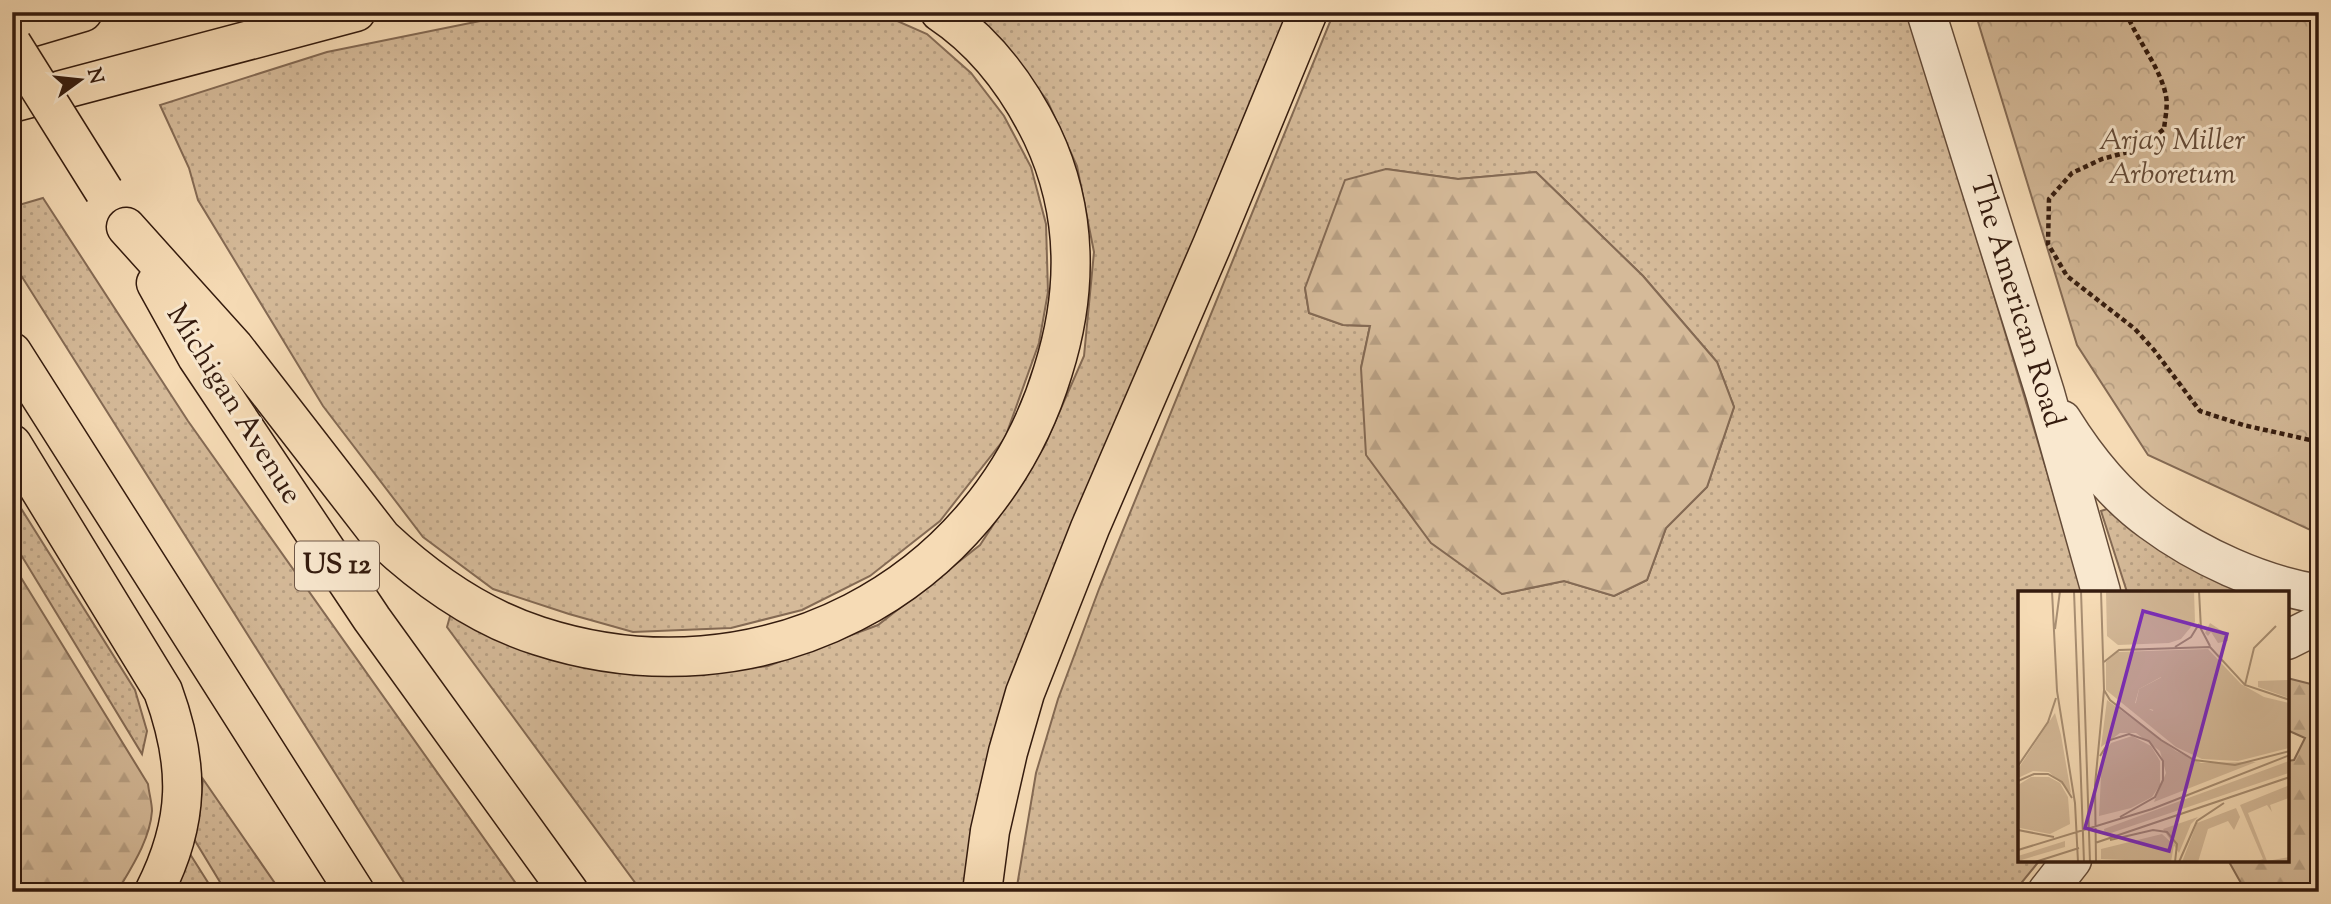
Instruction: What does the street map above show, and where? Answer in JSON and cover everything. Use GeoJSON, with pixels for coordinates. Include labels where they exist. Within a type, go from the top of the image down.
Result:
{"type":"FeatureCollection","features":[{"type":"Feature","properties":{"kind":"main road"},"geometry":{"type":"LineString","coordinates":[[12,33],[83,12]]}},
{"type":"Feature","properties":{"kind":"main road"},"geometry":{"type":"LineString","coordinates":[[12,103],[356,12]]}},
{"type":"Feature","properties":{"kind":"main road"},"geometry":{"type":"LineString","coordinates":[[126,227],[234,346],[382,538],[411,565],[443,589],[500,621],[537,636],[588,650],[641,656],[694,656],[749,649],[787,640],[836,621],[883,596],[936,557],[973,520],[1012,466],[1042,408],[1063,340],[1072,282],[1069,224],[1063,190],[1052,156],[1027,104],[992,58],[940,12]]}},
{"type":"Feature","properties":{"kind":"main road"},"geometry":{"type":"LineString","coordinates":[[982,892],[990,831],[1025,693],[1090,528],[1212,245],[1308,12]]}},
{"type":"Feature","properties":{"kind":"main road","name":"Michigan Avenue"},"geometry":{"type":"LineString","coordinates":[[12,44],[126,227],[197,356],[341,574],[569,892]]}},
{"type":"Feature","properties":{"kind":"main road"},"geometry":{"type":"LineString","coordinates":[[12,352],[355,892]]}},
{"type":"Feature","properties":{"kind":"main road"},"geometry":{"type":"LineString","coordinates":[[12,444],[163,691],[173,718],[181,763],[180,828],[168,864],[154,892]]}},
{"type":"Feature","properties":{"kind":"street","name":"The American Road"},"geometry":{"type":"LineString","coordinates":[[1926,12],[2045,393],[2101,591]]}},
{"type":"Feature","properties":{"kind":"street"},"geometry":{"type":"LineString","coordinates":[[2045,393],[2075,441],[2109,483],[2150,521],[2197,550],[2250,575],[2319,594]]}},
{"type":"Feature","properties":{"kind":"street"},"geometry":{"type":"LineString","coordinates":[[2289,639],[2319,624]]}},
{"type":"Feature","properties":{"kind":"street"},"geometry":{"type":"LineString","coordinates":[[2047,892],[2070,862]]}},
{"type":"Feature","properties":{"kind":"path"},"geometry":{"type":"LineString","coordinates":[[2126,12],[2134,32],[2157,70],[2166,98],[2164,129],[2139,149],[2102,159],[2072,173],[2049,199],[2048,244],[2067,276],[2135,329],[2200,411],[2243,425],[2319,442]]}},
{"type":"Feature","properties":{"kind":"green space"},"geometry":{"type":"Polygon","coordinates":[[[564,12],[877,12],[927,34],[971,73],[1004,116],[1031,167],[1046,224],[1048,292],[1039,343],[1005,438],[940,521],[870,576],[802,610],[731,628],[633,632],[493,589],[423,537],[323,406],[198,200],[189,168],[160,105],[327,52],[485,20],[564,12]]]}},
{"type":"Feature","properties":{"kind":"green space"},"geometry":{"type":"Polygon","coordinates":[[[968,12],[1289,12],[974,892],[642,892],[447,627],[452,609],[507,640],[588,667],[680,676],[768,666],[878,625],[980,545],[1044,447],[1084,356],[1094,252],[1077,166],[1047,100],[996,36],[968,12]]]}},
{"type":"Feature","properties":{"kind":"green space"},"geometry":{"type":"Polygon","coordinates":[[[1334,12],[1909,12],[2083,591],[2018,591],[2018,862],[2038,862],[2014,892],[1016,892],[1036,773],[1058,699],[1099,589],[1334,12]],[[1386,169],[1305,288],[1309,313],[1343,325],[1370,326],[1361,368],[1502,594],[1564,581],[1614,596],[1647,580],[1666,528],[1707,487],[1734,407],[1717,362],[1643,276],[1536,172],[1458,179],[1386,169]]]}},
{"type":"Feature","properties":{"kind":"green space","name":"Arjay Miller Arboretum"},"geometry":{"type":"Polygon","coordinates":[[[1975,12],[2319,12],[2319,534],[2148,455],[2077,345],[1975,12]]]}},
{"type":"Feature","properties":{"kind":"green space"},"geometry":{"type":"Polygon","coordinates":[[[1386,169],[1458,179],[1536,172],[1643,276],[1717,362],[1734,407],[1707,487],[1666,528],[1647,580],[1614,596],[1564,581],[1502,594],[1431,543],[1366,455],[1361,368],[1370,326],[1343,325],[1309,313],[1305,288],[1345,180],[1386,169]]]}},
{"type":"Feature","properties":{"kind":"green space"},"geometry":{"type":"Polygon","coordinates":[[[43,198],[188,421],[522,892],[410,892],[12,261],[12,207],[43,198]]]}},
{"type":"Feature","properties":{"kind":"green space"},"geometry":{"type":"Polygon","coordinates":[[[12,494],[135,690],[147,731],[142,754],[12,540],[12,494]]]}},
{"type":"Feature","properties":{"kind":"green space"},"geometry":{"type":"Polygon","coordinates":[[[2119,505],[2270,591],[2127,591],[2101,511],[2119,505]]]}},
{"type":"Feature","properties":{"kind":"green space"},"geometry":{"type":"Polygon","coordinates":[[[12,563],[148,784],[152,811],[148,833],[117,892],[12,892],[12,563]]]}},
{"type":"Feature","properties":{"kind":"green space"},"geometry":{"type":"Polygon","coordinates":[[[2289,678],[2319,686],[2319,887],[2311,892],[2246,892],[2229,862],[2289,862],[2289,761],[2294,760],[2305,738],[2289,731],[2289,678]]]}},
{"type":"Feature","properties":{"kind":"green space"},"geometry":{"type":"Polygon","coordinates":[[[203,779],[281,892],[226,892],[194,839],[203,779]]]}},
{"type":"Feature","properties":{"kind":"green space"},"geometry":{"type":"Polygon","coordinates":[[[190,854],[214,892],[171,892],[190,854]]]}}]}
